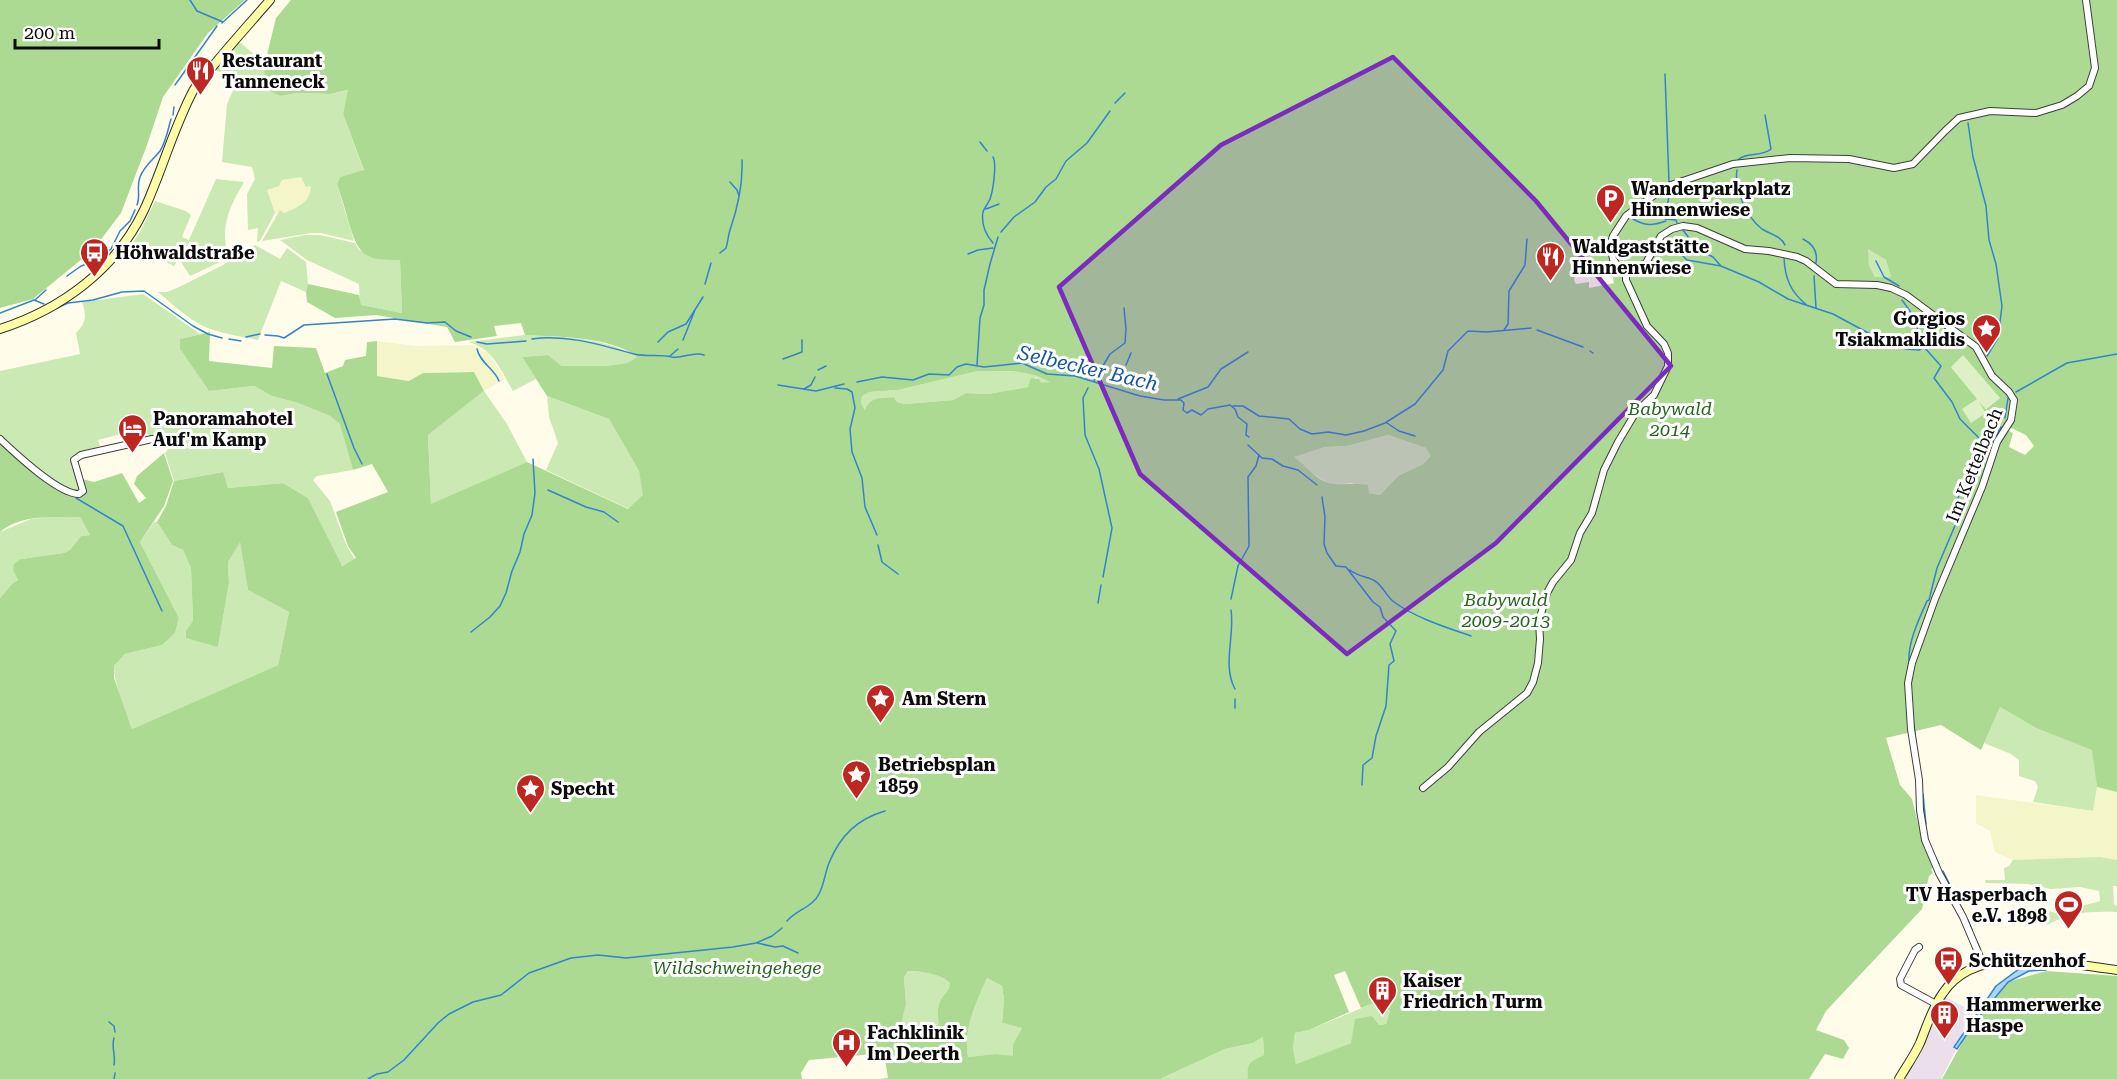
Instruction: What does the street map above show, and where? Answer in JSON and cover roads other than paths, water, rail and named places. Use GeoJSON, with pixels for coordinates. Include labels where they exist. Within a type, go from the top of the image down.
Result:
{"type":"FeatureCollection","features":[{"type":"Feature","properties":{"kind":"main road"},"geometry":{"type":"LineString","coordinates":[[0,329],[80,289],[122,246],[144,211],[178,121],[195,88],[270,0]]}},
{"type":"Feature","properties":{"kind":"main road"},"geometry":{"type":"LineString","coordinates":[[1899,1079],[1919,1045],[1936,1004],[1948,985],[1983,964],[2002,960],[2023,960],[2117,970]]}},
{"type":"Feature","properties":{"kind":"street"},"geometry":{"type":"LineString","coordinates":[[1423,788],[1448,767],[1479,732],[1527,693],[1536,674],[1540,650],[1540,612],[1547,593],[1571,560],[1580,533],[1592,513],[1604,470],[1614,449],[1636,412],[1654,395],[1665,374],[1669,360],[1664,344],[1647,326],[1626,280],[1626,271],[1612,259],[1610,245],[1626,216],[1665,187],[1733,164],[1790,158],[1849,159],[1894,168],[1913,164],[1959,118],[1990,111],[2036,113],[2062,105],[2089,86],[2095,68],[2086,0]]}},
{"type":"Feature","properties":{"kind":"street","name":"Im Kettelbach"},"geometry":{"type":"LineString","coordinates":[[1626,271],[1641,267],[1646,263],[1661,236],[1672,229],[1683,226],[1710,232],[1745,249],[1797,257],[1806,261],[1836,284],[1877,285],[1891,288],[1906,295],[1976,347],[1992,376],[2014,400],[2011,420],[1997,442],[1982,487],[1935,599],[1912,663],[1908,683],[1908,705],[1919,780],[1923,830],[1939,873],[1963,917],[1983,964]]}},
{"type":"Feature","properties":{"kind":"street"},"geometry":{"type":"LineString","coordinates":[[0,439],[32,468],[54,483],[74,494],[79,494],[83,491],[74,460],[81,455],[152,439]]}},
{"type":"Feature","properties":{"kind":"street"},"geometry":{"type":"LineString","coordinates":[[1919,947],[1915,950],[1900,979],[1901,985],[1936,1004]]}},
{"type":"Feature","properties":{"kind":"water"},"geometry":{"type":"Polygon","coordinates":[[[2040,966],[2045,970],[2029,971],[2008,982],[1975,1022],[1957,1049],[1954,1047],[1996,986],[2019,969],[2040,966]]]}},
{"type":"Feature","properties":{"kind":"waterway"},"geometry":{"type":"LineString","coordinates":[[190,0],[197,11],[223,22]]}},
{"type":"Feature","properties":{"kind":"waterway"},"geometry":{"type":"LineString","coordinates":[[222,23],[247,0]]}},
{"type":"Feature","properties":{"kind":"waterway"},"geometry":{"type":"LineString","coordinates":[[175,85],[217,26]]}},
{"type":"Feature","properties":{"kind":"waterway"},"geometry":{"type":"LineString","coordinates":[[1665,74],[1669,182]]}},
{"type":"Feature","properties":{"kind":"waterway"},"geometry":{"type":"LineString","coordinates":[[1115,103],[1125,93]]}},
{"type":"Feature","properties":{"kind":"waterway"},"geometry":{"type":"LineString","coordinates":[[173,115],[174,107]]}},
{"type":"Feature","properties":{"kind":"waterway"},"geometry":{"type":"LineString","coordinates":[[1001,232],[1014,217],[1035,202],[1046,187],[1056,179],[1066,161],[1087,143],[1110,111]]}},
{"type":"Feature","properties":{"kind":"waterway"},"geometry":{"type":"LineString","coordinates":[[1738,160],[1771,149],[1765,115]]}},
{"type":"Feature","properties":{"kind":"waterway"},"geometry":{"type":"LineString","coordinates":[[137,205],[140,177],[162,147],[171,119]]}},
{"type":"Feature","properties":{"kind":"waterway"},"geometry":{"type":"LineString","coordinates":[[1968,123],[1973,157],[1986,206],[1989,240],[1996,264],[2002,306],[1998,338],[1987,356]]}},
{"type":"Feature","properties":{"kind":"waterway"},"geometry":{"type":"LineString","coordinates":[[980,142],[987,151]]}},
{"type":"Feature","properties":{"kind":"waterway"},"geometry":{"type":"LineString","coordinates":[[993,157],[995,171],[992,190],[983,216],[985,229],[993,243]]}},
{"type":"Feature","properties":{"kind":"waterway"},"geometry":{"type":"LineString","coordinates":[[720,253],[726,248],[738,204],[742,160]]}},
{"type":"Feature","properties":{"kind":"waterway"},"geometry":{"type":"LineString","coordinates":[[1737,170],[1737,185],[1746,210],[1756,224],[1778,237],[1785,245]]}},
{"type":"Feature","properties":{"kind":"waterway"},"geometry":{"type":"LineString","coordinates":[[730,182],[739,196]]}},
{"type":"Feature","properties":{"kind":"waterway"},"geometry":{"type":"LineString","coordinates":[[1670,190],[1665,219],[1676,220],[1677,223]]}},
{"type":"Feature","properties":{"kind":"waterway"},"geometry":{"type":"LineString","coordinates":[[986,209],[999,204]]}},
{"type":"Feature","properties":{"kind":"waterway"},"geometry":{"type":"LineString","coordinates":[[67,276],[81,266],[99,260],[111,249],[135,210]]}},
{"type":"Feature","properties":{"kind":"waterway"},"geometry":{"type":"LineString","coordinates":[[1633,219],[1649,224],[1666,221]]}},
{"type":"Feature","properties":{"kind":"waterway"},"geometry":{"type":"LineString","coordinates":[[1683,230],[1697,249],[1713,257],[1721,266],[1759,282],[1788,299],[1833,314],[1885,342],[1906,349],[1919,350],[1924,347],[1941,366],[1934,378],[1952,402],[1960,419],[1981,440],[1985,455],[1937,568],[1929,600],[1912,638],[1909,661]]}},
{"type":"Feature","properties":{"kind":"waterway"},"geometry":{"type":"LineString","coordinates":[[977,365],[984,290],[998,237]]}},
{"type":"Feature","properties":{"kind":"waterway"},"geometry":{"type":"LineString","coordinates":[[1504,330],[1508,324],[1509,291],[1525,265],[1527,239]]}},
{"type":"Feature","properties":{"kind":"waterway"},"geometry":{"type":"LineString","coordinates":[[1803,239],[1814,249],[1816,263]]}},
{"type":"Feature","properties":{"kind":"waterway"},"geometry":{"type":"LineString","coordinates":[[1662,243],[1669,249],[1675,248],[1687,260],[1721,266]]}},
{"type":"Feature","properties":{"kind":"waterway"},"geometry":{"type":"LineString","coordinates":[[968,254],[993,248]]}},
{"type":"Feature","properties":{"kind":"waterway"},"geometry":{"type":"LineString","coordinates":[[1784,258],[1790,285],[1797,296],[1808,306]]}},
{"type":"Feature","properties":{"kind":"waterway"},"geometry":{"type":"LineString","coordinates":[[1876,261],[1884,277],[1899,286]]}},
{"type":"Feature","properties":{"kind":"waterway"},"geometry":{"type":"LineString","coordinates":[[705,284],[711,263]]}},
{"type":"Feature","properties":{"kind":"waterway"},"geometry":{"type":"LineString","coordinates":[[1814,276],[1816,308]]}},
{"type":"Feature","properties":{"kind":"waterway"},"geometry":{"type":"LineString","coordinates":[[35,300],[46,290]]}},
{"type":"Feature","properties":{"kind":"waterway","name":"Selbecker Bach"},"geometry":{"type":"LineString","coordinates":[[55,309],[68,303],[93,300],[122,292],[144,291],[193,326],[222,338]]}},
{"type":"Feature","properties":{"kind":"waterway"},"geometry":{"type":"LineString","coordinates":[[658,342],[668,332],[686,324],[703,297]]}},
{"type":"Feature","properties":{"kind":"waterway","name":"Selbecker Bach"},"geometry":{"type":"LineString","coordinates":[[0,313],[34,300],[44,304]]}},
{"type":"Feature","properties":{"kind":"waterway"},"geometry":{"type":"LineString","coordinates":[[1902,300],[1915,319],[1923,347]]}},
{"type":"Feature","properties":{"kind":"waterway"},"geometry":{"type":"LineString","coordinates":[[1094,381],[1110,354],[1125,343],[1124,308]]}},
{"type":"Feature","properties":{"kind":"waterway"},"geometry":{"type":"LineString","coordinates":[[683,340],[695,310]]}},
{"type":"Feature","properties":{"kind":"waterway","name":"Selbecker Bach"},"geometry":{"type":"LineString","coordinates":[[265,335],[284,338],[304,325],[395,319],[427,323],[445,322],[456,331],[471,337]]}},
{"type":"Feature","properties":{"kind":"waterway"},"geometry":{"type":"LineString","coordinates":[[1233,406],[1243,406],[1259,416],[1289,419],[1300,429],[1312,434],[1328,432],[1346,435],[1364,431],[1385,423],[1415,404],[1443,370],[1448,351],[1468,331],[1487,332],[1531,328]]}},
{"type":"Feature","properties":{"kind":"waterway"},"geometry":{"type":"LineString","coordinates":[[1537,330],[1583,347]]}},
{"type":"Feature","properties":{"kind":"waterway","name":"Selbecker Bach"},"geometry":{"type":"LineString","coordinates":[[246,337],[260,334]]}},
{"type":"Feature","properties":{"kind":"waterway","name":"Selbecker Bach"},"geometry":{"type":"LineString","coordinates":[[229,339],[241,341]]}},
{"type":"Feature","properties":{"kind":"waterway","name":"Selbecker Bach"},"geometry":{"type":"LineString","coordinates":[[532,339],[571,339],[639,355],[676,357],[704,355]]}},
{"type":"Feature","properties":{"kind":"waterway"},"geometry":{"type":"LineString","coordinates":[[783,359],[802,352],[802,340]]}},
{"type":"Feature","properties":{"kind":"waterway","name":"Selbecker Bach"},"geometry":{"type":"LineString","coordinates":[[477,342],[487,344],[526,341]]}},
{"type":"Feature","properties":{"kind":"waterway"},"geometry":{"type":"LineString","coordinates":[[477,349],[481,358],[499,381]]}},
{"type":"Feature","properties":{"kind":"waterway"},"geometry":{"type":"LineString","coordinates":[[670,356],[678,349]]}},
{"type":"Feature","properties":{"kind":"waterway"},"geometry":{"type":"LineString","coordinates":[[1178,399],[1208,387],[1221,369],[1248,352]]}},
{"type":"Feature","properties":{"kind":"waterway"},"geometry":{"type":"LineString","coordinates":[[1126,365],[1131,353]]}},
{"type":"Feature","properties":{"kind":"waterway"},"geometry":{"type":"LineString","coordinates":[[2016,392],[2067,363],[2117,354]]}},
{"type":"Feature","properties":{"kind":"waterway","name":"Selbecker Bach"},"geometry":{"type":"LineString","coordinates":[[857,382],[882,377],[913,380],[929,374],[949,375],[957,367],[966,364],[984,367],[1022,363],[1047,374],[1075,376],[1140,396],[1181,400],[1184,403],[1183,410],[1187,413],[1192,410],[1201,415],[1208,409],[1230,405],[1235,409],[1238,417],[1247,424],[1246,435],[1249,437]]}},
{"type":"Feature","properties":{"kind":"waterway"},"geometry":{"type":"LineString","coordinates":[[818,370],[826,366]]}},
{"type":"Feature","properties":{"kind":"waterway"},"geometry":{"type":"LineString","coordinates":[[327,374],[362,464]]}},
{"type":"Feature","properties":{"kind":"waterway"},"geometry":{"type":"LineString","coordinates":[[804,389],[811,385],[815,377]]}},
{"type":"Feature","properties":{"kind":"waterway","name":"Selbecker Bach"},"geometry":{"type":"LineString","coordinates":[[778,385],[816,391],[844,384]]}},
{"type":"Feature","properties":{"kind":"waterway"},"geometry":{"type":"LineString","coordinates":[[835,388],[852,392],[855,408],[850,429],[852,452],[862,478],[865,507],[877,535]]}},
{"type":"Feature","properties":{"kind":"waterway"},"geometry":{"type":"LineString","coordinates":[[1088,388],[1083,398],[1085,435],[1099,469],[1112,528],[1103,577]]}},
{"type":"Feature","properties":{"kind":"waterway"},"geometry":{"type":"LineString","coordinates":[[2005,418],[2008,398]]}},
{"type":"Feature","properties":{"kind":"waterway"},"geometry":{"type":"LineString","coordinates":[[1387,423],[1399,431],[1415,436]]}},
{"type":"Feature","properties":{"kind":"waterway"},"geometry":{"type":"LineString","coordinates":[[1985,455],[2001,427]]}},
{"type":"Feature","properties":{"kind":"waterway","name":"Selbecker Bach"},"geometry":{"type":"LineString","coordinates":[[1248,445],[1262,458],[1272,459],[1283,466],[1298,470],[1317,485]]}},
{"type":"Feature","properties":{"kind":"waterway"},"geometry":{"type":"LineString","coordinates":[[1231,599],[1238,566],[1249,546],[1248,477],[1256,466],[1259,455]]}},
{"type":"Feature","properties":{"kind":"waterway"},"geometry":{"type":"LineString","coordinates":[[471,632],[500,606],[506,593],[532,515],[535,493],[533,459]]}},
{"type":"Feature","properties":{"kind":"waterway"},"geometry":{"type":"LineString","coordinates":[[1954,522],[1953,514],[1962,486]]}},
{"type":"Feature","properties":{"kind":"waterway"},"geometry":{"type":"LineString","coordinates":[[548,490],[586,507],[604,512],[618,522]]}},
{"type":"Feature","properties":{"kind":"waterway","name":"Selbecker Bach"},"geometry":{"type":"LineString","coordinates":[[1322,497],[1325,517],[1324,544],[1327,553],[1336,566],[1346,567],[1373,602],[1380,607],[1383,617],[1396,631],[1390,644],[1394,661],[1389,665],[1386,706],[1376,736],[1372,758],[1363,765],[1362,785]]}},
{"type":"Feature","properties":{"kind":"waterway"},"geometry":{"type":"LineString","coordinates":[[76,498],[123,526],[162,611]]}},
{"type":"Feature","properties":{"kind":"waterway"},"geometry":{"type":"LineString","coordinates":[[878,545],[882,562],[898,574]]}},
{"type":"Feature","properties":{"kind":"waterway"},"geometry":{"type":"LineString","coordinates":[[1350,570],[1375,581],[1394,602],[1412,613],[1471,636]]}},
{"type":"Feature","properties":{"kind":"waterway"},"geometry":{"type":"LineString","coordinates":[[1098,603],[1101,585]]}},
{"type":"Feature","properties":{"kind":"waterway"},"geometry":{"type":"LineString","coordinates":[[1231,610],[1229,670],[1235,689]]}},
{"type":"Feature","properties":{"kind":"waterway"},"geometry":{"type":"LineString","coordinates":[[1235,699],[1235,708]]}},
{"type":"Feature","properties":{"kind":"waterway"},"geometry":{"type":"LineString","coordinates":[[1914,724],[1916,743]]}},
{"type":"Feature","properties":{"kind":"waterway"},"geometry":{"type":"LineString","coordinates":[[1923,794],[1926,824]]}},
{"type":"Feature","properties":{"kind":"waterway"},"geometry":{"type":"LineString","coordinates":[[787,921],[809,905],[819,894],[833,853],[844,837],[858,824],[885,811]]}},
{"type":"Feature","properties":{"kind":"waterway"},"geometry":{"type":"LineString","coordinates":[[1936,858],[1939,864]]}},
{"type":"Feature","properties":{"kind":"waterway"},"geometry":{"type":"LineString","coordinates":[[1943,871],[1959,903]]}},
{"type":"Feature","properties":{"kind":"waterway"},"geometry":{"type":"LineString","coordinates":[[1968,920],[1972,930]]}},
{"type":"Feature","properties":{"kind":"waterway"},"geometry":{"type":"LineString","coordinates":[[368,1079],[388,1072],[404,1060],[449,1014],[473,1002],[501,995],[529,973],[571,958],[598,955],[626,958],[756,943],[772,936],[782,928]]}},
{"type":"Feature","properties":{"kind":"waterway"},"geometry":{"type":"LineString","coordinates":[[1975,938],[1980,948]]}},
{"type":"Feature","properties":{"kind":"waterway"},"geometry":{"type":"LineString","coordinates":[[757,943],[775,947],[783,946],[798,953]]}},
{"type":"Feature","properties":{"kind":"waterway"},"geometry":{"type":"LineString","coordinates":[[109,1022],[114,1026],[115,1032]]}},
{"type":"Feature","properties":{"kind":"waterway"},"geometry":{"type":"LineString","coordinates":[[114,1038],[114,1065]]}},
{"type":"Feature","properties":{"kind":"waterway"},"geometry":{"type":"LineString","coordinates":[[114,1079],[115,1073]]}},
{"type":"Feature","properties":{"kind":"place","name":"Restaurant Tanneneck"},"geometry":{"type":"Point","coordinates":[201,96]}},
{"type":"Feature","properties":{"kind":"place","name":"Wanderparkplatz Hinnenwiese"},"geometry":{"type":"Point","coordinates":[1610,224]}},
{"type":"Feature","properties":{"kind":"place","name":"Höhwaldstraße"},"geometry":{"type":"Point","coordinates":[94,278]}},
{"type":"Feature","properties":{"kind":"place","name":"Waldgaststätte Hinnenwiese"},"geometry":{"type":"Point","coordinates":[1551,282]}},
{"type":"Feature","properties":{"kind":"place","name":"Gorgios Tsiakmaklidis"},"geometry":{"type":"Point","coordinates":[1986,354]}},
{"type":"Feature","properties":{"kind":"place","name":"Panoramahotel Auf'm Kamp"},"geometry":{"type":"Point","coordinates":[132,454]}},
{"type":"Feature","properties":{"kind":"place","name":"Am Stern"},"geometry":{"type":"Point","coordinates":[881,724]}},
{"type":"Feature","properties":{"kind":"place","name":"Betriebsplan 1859"},"geometry":{"type":"Point","coordinates":[857,800]}},
{"type":"Feature","properties":{"kind":"place","name":"Specht"},"geometry":{"type":"Point","coordinates":[530,814]}},
{"type":"Feature","properties":{"kind":"place","name":"TV Hasperbach e.V. 1898"},"geometry":{"type":"Point","coordinates":[2068,930]}},
{"type":"Feature","properties":{"kind":"place","name":"Schützenhof"},"geometry":{"type":"Point","coordinates":[1948,986]}},
{"type":"Feature","properties":{"kind":"place","name":"Kaiser Friedrich Turm"},"geometry":{"type":"Point","coordinates":[1382,1016]}},
{"type":"Feature","properties":{"kind":"place","name":"Hammerwerke Haspe"},"geometry":{"type":"Point","coordinates":[1945,1040]}},
{"type":"Feature","properties":{"kind":"place","name":"Fachklinik Im Deerth"},"geometry":{"type":"Point","coordinates":[846,1068]}},
{"type":"Feature","properties":{"kind":"park label","name":"Babywald 2014"},"geometry":{"type":"Point","coordinates":[1670,418]}},
{"type":"Feature","properties":{"kind":"park label","name":"Babywald 2009-2013"},"geometry":{"type":"Point","coordinates":[1506,609]}},
{"type":"Feature","properties":{"kind":"park label","name":"Wildschweingehege"},"geometry":{"type":"Point","coordinates":[737,967]}}]}
